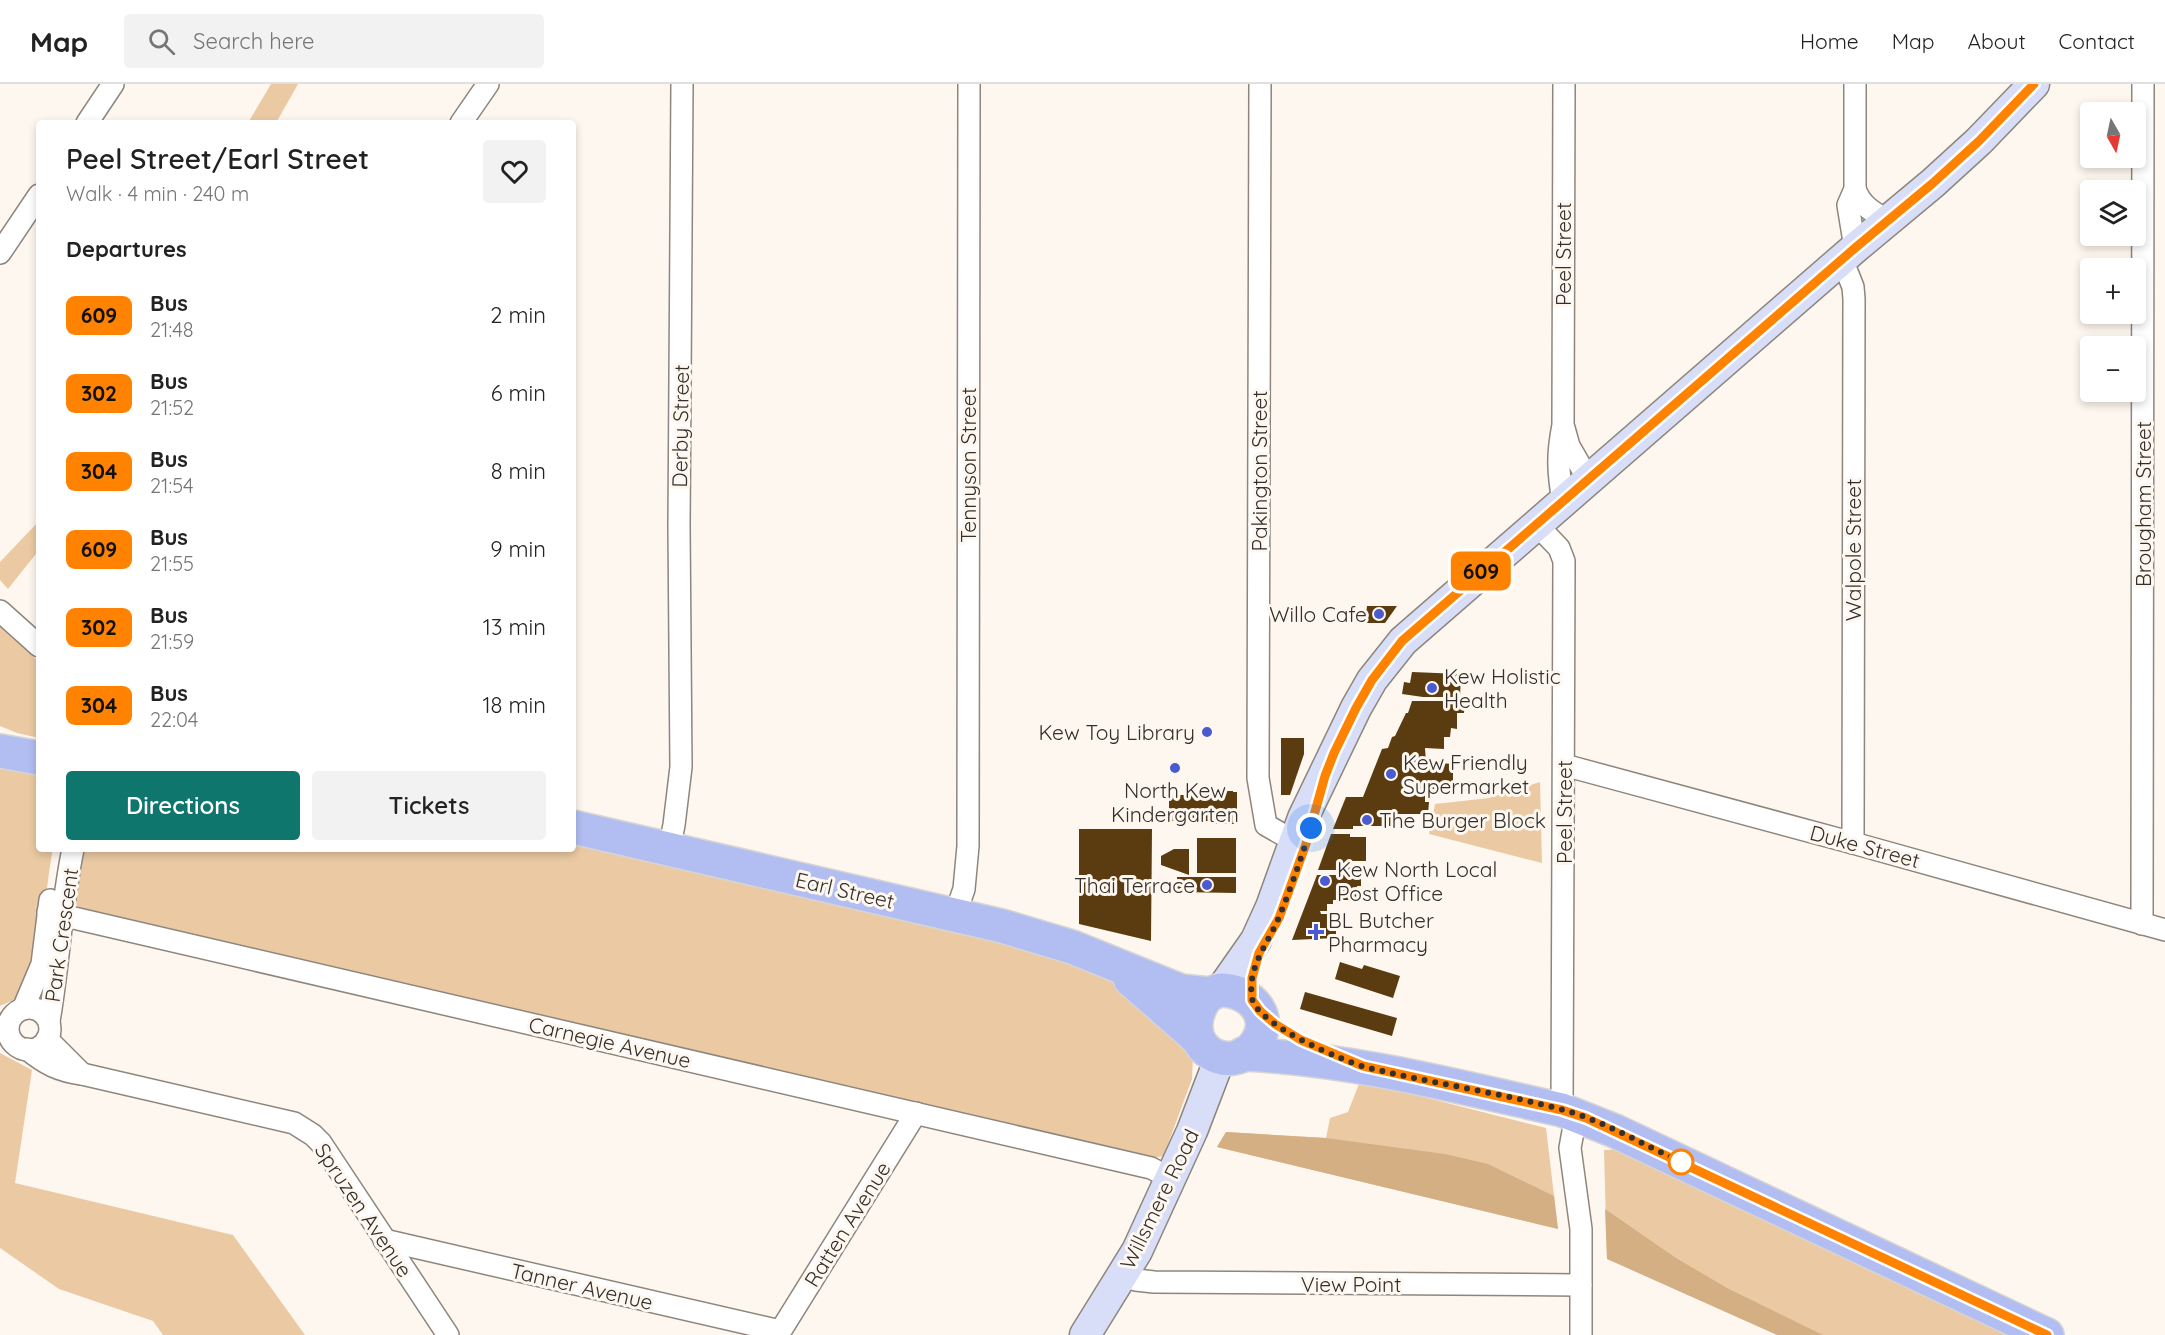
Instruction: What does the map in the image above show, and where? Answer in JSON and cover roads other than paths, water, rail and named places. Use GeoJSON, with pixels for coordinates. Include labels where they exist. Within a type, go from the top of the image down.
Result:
{"type":"FeatureCollection","features":[{"type":"Feature","properties":{"kind":"main road"},"geometry":{"type":"LineString","coordinates":[[1235,999],[1303,818],[1356,708],[1372,680],[1402,641],[1979,141],[2034,84]]}},
{"type":"Feature","properties":{"kind":"main road"},"geometry":{"type":"LineString","coordinates":[[0,751],[36,757]]}},
{"type":"Feature","properties":{"kind":"main road"},"geometry":{"type":"LineString","coordinates":[[1235,999],[1252,978],[1259,953],[1279,918],[1306,844],[1325,776]]}},
{"type":"Feature","properties":{"kind":"main road","name":"Earl Street"},"geometry":{"type":"LineString","coordinates":[[576,828],[1036,936],[1072,947],[1181,991],[1235,999]]}},
{"type":"Feature","properties":{"kind":"main road","name":"Earl Street"},"geometry":{"type":"LineString","coordinates":[[1114,964],[1220,1050]]}},
{"type":"Feature","properties":{"kind":"main road"},"geometry":{"type":"LineString","coordinates":[[1220,1050],[1253,1047],[1260,1036],[1262,1023],[1235,999]]}},
{"type":"Feature","properties":{"kind":"main road"},"geometry":{"type":"LineString","coordinates":[[1363,1066],[1301,1040],[1235,999],[1203,1002],[1197,1016],[1195,1027],[1220,1050],[1293,1056],[1363,1066],[1569,1112],[1615,1131],[2043,1334]]}},
{"type":"Feature","properties":{"kind":"main road","name":"Willsmere Road"},"geometry":{"type":"LineString","coordinates":[[1085,1335],[1137,1251],[1192,1131],[1220,1050]]}},
{"type":"Feature","properties":{"kind":"street"},"geometry":{"type":"LineString","coordinates":[[89,120],[113,84]]}},
{"type":"Feature","properties":{"kind":"street"},"geometry":{"type":"LineString","coordinates":[[463,120],[488,84]]}},
{"type":"Feature","properties":{"kind":"street","name":"Derby Street"},"geometry":{"type":"LineString","coordinates":[[676,851],[688,824],[681,767],[679,527],[682,84]]}},
{"type":"Feature","properties":{"kind":"street","name":"Tennyson Street"},"geometry":{"type":"LineString","coordinates":[[962,917],[976,895],[968,846],[969,84]]}},
{"type":"Feature","properties":{"kind":"street","name":"Pakington Street"},"geometry":{"type":"LineString","coordinates":[[1260,84],[1258,778],[1266,825],[1294,841]]}},
{"type":"Feature","properties":{"kind":"street","name":"Peel Street"},"geometry":{"type":"LineString","coordinates":[[1563,502],[1558,474],[1558,453],[1563,425],[1564,84]]}},
{"type":"Feature","properties":{"kind":"street","name":"Walpole Street"},"geometry":{"type":"LineString","coordinates":[[1853,843],[1854,299],[1848,254],[1848,205],[1855,189],[1855,84]]}},
{"type":"Feature","properties":{"kind":"street","name":"Brougham Street"},"geometry":{"type":"LineString","coordinates":[[2142,924],[2143,84]]}},
{"type":"Feature","properties":{"kind":"street"},"geometry":{"type":"LineString","coordinates":[[1855,189],[1858,199],[1866,208],[1888,221]]}},
{"type":"Feature","properties":{"kind":"street"},"geometry":{"type":"LineString","coordinates":[[0,253],[36,199]]}},
{"type":"Feature","properties":{"kind":"street","name":"Peel Street"},"geometry":{"type":"LineString","coordinates":[[1563,425],[1569,446],[1588,479]]}},
{"type":"Feature","properties":{"kind":"street","name":"Peel Street"},"geometry":{"type":"LineString","coordinates":[[1536,524],[1559,548],[1564,561],[1569,1148],[1581,1228],[1581,1335]]}},
{"type":"Feature","properties":{"kind":"street"},"geometry":{"type":"LineString","coordinates":[[0,611],[36,643]]}},
{"type":"Feature","properties":{"kind":"street","name":"Duke Street"},"geometry":{"type":"LineString","coordinates":[[1564,765],[2165,930]]}},
{"type":"Feature","properties":{"kind":"street","name":"Park Crescent"},"geometry":{"type":"LineString","coordinates":[[48,1030],[54,993],[59,852]]}},
{"type":"Feature","properties":{"kind":"street","name":"Park Crescent"},"geometry":{"type":"LineString","coordinates":[[13,1011],[42,964],[72,852]]}},
{"type":"Feature","properties":{"kind":"street","name":"Carnegie Avenue"},"geometry":{"type":"LineString","coordinates":[[55,914],[1151,1168],[1170,1178]]}},
{"type":"Feature","properties":{"kind":"street"},"geometry":{"type":"LineString","coordinates":[[48,1030],[39,1047],[13,1041],[9,1028],[13,1011],[35,1009],[46,1016],[48,1030],[82,1074]]}},
{"type":"Feature","properties":{"kind":"street","name":"Spruzen Avenue"},"geometry":{"type":"LineString","coordinates":[[13,1041],[54,1068],[294,1123],[304,1128],[321,1143],[448,1335]]}},
{"type":"Feature","properties":{"kind":"street","name":"Ratten Avenue"},"geometry":{"type":"LineString","coordinates":[[779,1333],[916,1113]]}},
{"type":"Feature","properties":{"kind":"street","name":"Tanner Avenue"},"geometry":{"type":"LineString","coordinates":[[384,1240],[779,1333]]}},
{"type":"Feature","properties":{"kind":"street","name":"View Point"},"geometry":{"type":"LineString","coordinates":[[1123,1276],[1154,1282],[1581,1285]]}},
{"type":"Feature","properties":{"kind":"place","name":"Willo Cafe"},"geometry":{"type":"Point","coordinates":[1379,614]}},
{"type":"Feature","properties":{"kind":"place","name":"Kew Holistic Health"},"geometry":{"type":"Point","coordinates":[1432,688]}},
{"type":"Feature","properties":{"kind":"place","name":"Kew Toy Library"},"geometry":{"type":"Point","coordinates":[1207,732]}},
{"type":"Feature","properties":{"kind":"place","name":"North Kew Kindergarten"},"geometry":{"type":"Point","coordinates":[1175,768]}},
{"type":"Feature","properties":{"kind":"place","name":"Kew Friendly Supermarket"},"geometry":{"type":"Point","coordinates":[1391,774]}},
{"type":"Feature","properties":{"kind":"place","name":"The Burger Block"},"geometry":{"type":"Point","coordinates":[1367,820]}},
{"type":"Feature","properties":{"kind":"place","name":"Kew North Local Post Office"},"geometry":{"type":"Point","coordinates":[1325,881]}},
{"type":"Feature","properties":{"kind":"place","name":"Thai Terrace"},"geometry":{"type":"Point","coordinates":[1207,885]}},
{"type":"Feature","properties":{"kind":"place","name":"BL Butcher Pharmacy"},"geometry":{"type":"Point","coordinates":[1316,932]}}]}
